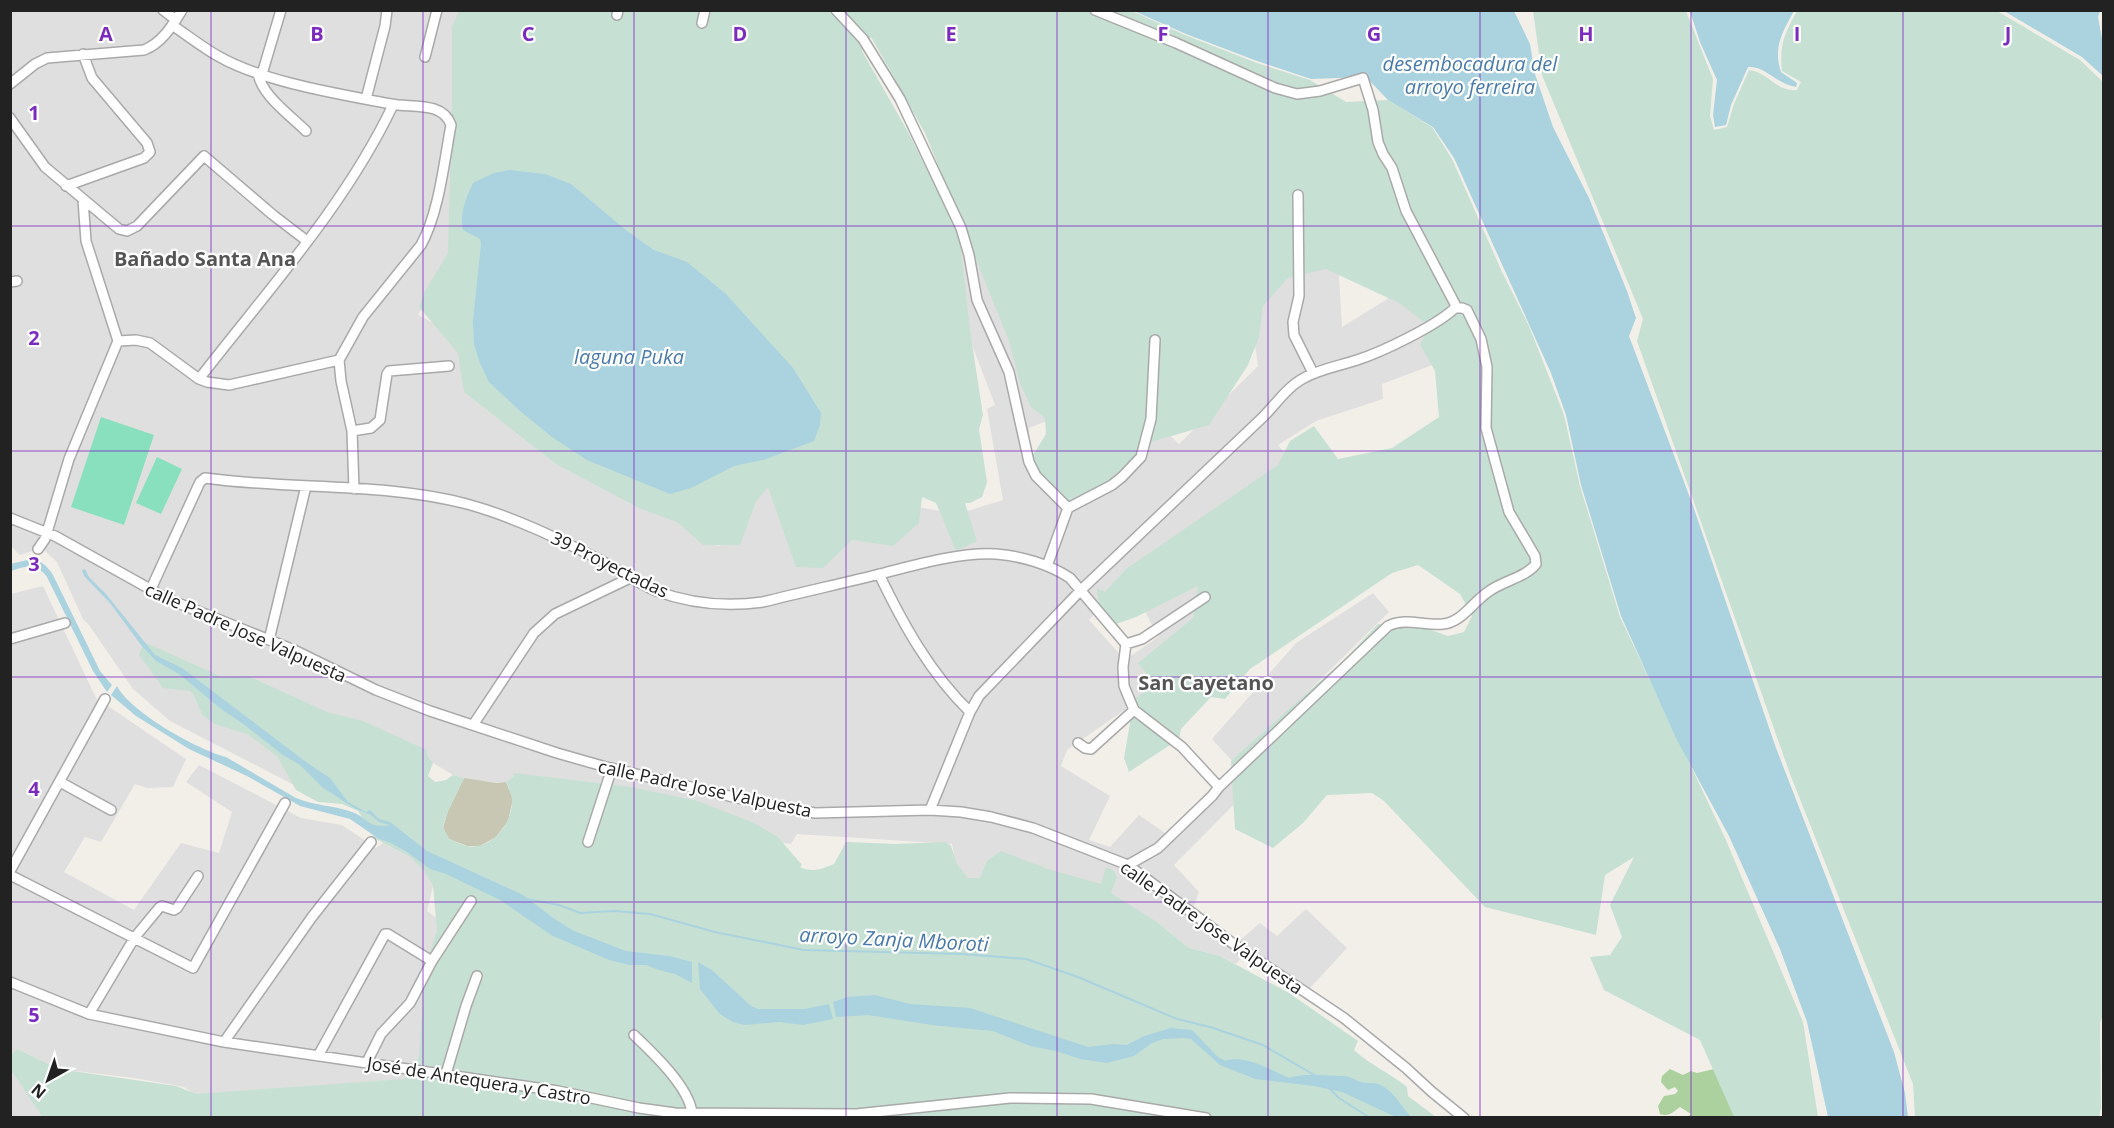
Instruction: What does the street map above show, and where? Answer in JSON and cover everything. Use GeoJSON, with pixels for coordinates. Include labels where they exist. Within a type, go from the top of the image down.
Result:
{"type":"FeatureCollection","features":[{"type":"Feature","properties":{"kind":"street"},"geometry":{"type":"LineString","coordinates":[[163,10],[174,22],[219,56],[260,74],[393,105],[436,109],[446,114],[451,125],[427,235],[363,318],[339,360],[341,381],[352,431],[354,489]]}},
{"type":"Feature","properties":{"kind":"street"},"geometry":{"type":"LineString","coordinates":[[10,84],[35,64],[47,58],[144,50],[153,46],[182,10]]}},
{"type":"Feature","properties":{"kind":"street"},"geometry":{"type":"LineString","coordinates":[[281,10],[259,81],[306,131]]}},
{"type":"Feature","properties":{"kind":"street"},"geometry":{"type":"LineString","coordinates":[[366,99],[387,10]]}},
{"type":"Feature","properties":{"kind":"street"},"geometry":{"type":"LineString","coordinates":[[425,57],[437,10]]}},
{"type":"Feature","properties":{"kind":"street"},"geometry":{"type":"LineString","coordinates":[[702,23],[705,10]]}},
{"type":"Feature","properties":{"kind":"street"},"geometry":{"type":"LineString","coordinates":[[836,10],[863,39],[900,99],[961,228],[969,255],[977,300],[1009,372],[1029,462],[1036,476],[1068,508]]}},
{"type":"Feature","properties":{"kind":"street"},"geometry":{"type":"LineString","coordinates":[[1095,10],[1176,43],[1275,88],[1297,94],[1320,91],[1363,78],[1373,110],[1380,148],[1392,168],[1406,211],[1455,304],[1455,308]]}},
{"type":"Feature","properties":{"kind":"street"},"geometry":{"type":"LineString","coordinates":[[66,186],[144,158],[150,152],[147,143],[92,78],[83,54]]}},
{"type":"Feature","properties":{"kind":"street"},"geometry":{"type":"LineString","coordinates":[[199,379],[324,220],[370,150],[393,105]]}},
{"type":"Feature","properties":{"kind":"street"},"geometry":{"type":"LineString","coordinates":[[10,118],[45,167],[119,229],[128,231],[137,226],[204,156],[307,241]]}},
{"type":"Feature","properties":{"kind":"street"},"geometry":{"type":"LineString","coordinates":[[1298,195],[1299,296],[1293,322],[1294,335],[1313,373]]}},
{"type":"Feature","properties":{"kind":"street"},"geometry":{"type":"LineString","coordinates":[[38,549],[45,539],[69,459],[118,341],[86,241],[82,200]]}},
{"type":"Feature","properties":{"kind":"street"},"geometry":{"type":"LineString","coordinates":[[930,810],[970,712],[980,696],[1081,590],[1291,388],[1313,373],[1358,360],[1390,346],[1455,308],[1467,310],[1481,339],[1487,367],[1486,428],[1509,512],[1535,556],[1536,564],[1531,570],[1486,592],[1457,620],[1443,624],[1404,621],[1388,626],[1158,848],[1128,865]]}},
{"type":"Feature","properties":{"kind":"street"},"geometry":{"type":"LineString","coordinates":[[118,341],[136,340],[150,343],[199,379],[229,385],[339,360]]}},
{"type":"Feature","properties":{"kind":"street"},"geometry":{"type":"LineString","coordinates":[[1047,566],[1068,508],[1112,485],[1141,458],[1151,418],[1155,340]]}},
{"type":"Feature","properties":{"kind":"street"},"geometry":{"type":"LineString","coordinates":[[352,431],[371,428],[380,420],[389,370],[449,366]]}},
{"type":"Feature","properties":{"kind":"street","name":"39 Proyectadas"},"geometry":{"type":"LineString","coordinates":[[150,591],[202,479],[247,484],[354,489],[425,496],[465,504],[548,534],[656,590],[715,605],[763,602],[909,566],[979,554],[1022,558],[1047,566],[1070,578],[1126,644]]}},
{"type":"Feature","properties":{"kind":"street"},"geometry":{"type":"LineString","coordinates":[[269,640],[306,486]]}},
{"type":"Feature","properties":{"kind":"street","name":"calle Padre Jose Valpuesta"},"geometry":{"type":"LineString","coordinates":[[10,518],[46,533],[150,591],[315,659],[376,690],[430,711],[557,753],[746,800],[815,813],[930,810],[991,817],[1033,828],[1128,865],[1244,951],[1344,1018],[1464,1118]]}},
{"type":"Feature","properties":{"kind":"street"},"geometry":{"type":"LineString","coordinates":[[879,574],[905,626],[925,657],[970,712]]}},
{"type":"Feature","properties":{"kind":"street"},"geometry":{"type":"LineString","coordinates":[[473,725],[534,633],[555,614],[632,577]]}},
{"type":"Feature","properties":{"kind":"street"},"geometry":{"type":"LineString","coordinates":[[1205,597],[1142,639],[1126,644],[1123,667],[1124,686],[1134,710],[1182,747],[1219,787]]}},
{"type":"Feature","properties":{"kind":"street"},"geometry":{"type":"LineString","coordinates":[[10,639],[66,623]]}},
{"type":"Feature","properties":{"kind":"street"},"geometry":{"type":"LineString","coordinates":[[10,871],[105,699]]}},
{"type":"Feature","properties":{"kind":"street"},"geometry":{"type":"LineString","coordinates":[[1078,743],[1084,748],[1091,749],[1134,710]]}},
{"type":"Feature","properties":{"kind":"street"},"geometry":{"type":"LineString","coordinates":[[588,842],[612,768]]}},
{"type":"Feature","properties":{"kind":"street"},"geometry":{"type":"LineString","coordinates":[[60,782],[111,810]]}},
{"type":"Feature","properties":{"kind":"street"},"geometry":{"type":"LineString","coordinates":[[10,875],[193,968],[285,803]]}},
{"type":"Feature","properties":{"kind":"street"},"geometry":{"type":"LineString","coordinates":[[224,1042],[312,917],[371,842]]}},
{"type":"Feature","properties":{"kind":"street"},"geometry":{"type":"LineString","coordinates":[[89,1014],[135,937],[159,908],[162,906],[174,910],[177,908],[198,876]]}},
{"type":"Feature","properties":{"kind":"street"},"geometry":{"type":"LineString","coordinates":[[367,1062],[381,1034],[410,1003],[432,961],[471,901]]}},
{"type":"Feature","properties":{"kind":"street"},"geometry":{"type":"LineString","coordinates":[[318,1056],[385,934],[388,933],[432,961]]}},
{"type":"Feature","properties":{"kind":"street"},"geometry":{"type":"LineString","coordinates":[[446,1074],[477,976]]}},
{"type":"Feature","properties":{"kind":"street","name":"José de Antequera y Castro"},"geometry":{"type":"LineString","coordinates":[[10,982],[89,1014],[224,1042],[558,1091],[639,1108],[692,1113],[856,1114],[1010,1098],[1091,1099],[1168,1114],[1206,1118]]}},
{"type":"Feature","properties":{"kind":"street"},"geometry":{"type":"LineString","coordinates":[[634,1035],[653,1053],[680,1088],[690,1103],[692,1113]]}},
{"type":"Feature","properties":{"kind":"shaded area"},"geometry":{"type":"Polygon","coordinates":[[[10,11],[739,11],[465,255],[435,287],[418,315],[474,344],[661,510],[704,540],[719,546],[744,533],[756,502],[765,487],[779,483],[958,514],[1003,500],[987,409],[995,405],[971,342],[895,187],[963,149],[1056,417],[1029,428],[1030,457],[1108,485],[1130,464],[1134,457],[1136,444],[1165,431],[1179,444],[1258,366],[1253,330],[1274,136],[1347,137],[1339,277],[1342,327],[1410,285],[1451,358],[1382,384],[1383,399],[1316,421],[1278,445],[1310,483],[1140,563],[1089,620],[1125,660],[1158,637],[1145,611],[1245,546],[1163,683],[1067,750],[1061,766],[1110,796],[1089,840],[1110,847],[1139,815],[1165,833],[1236,765],[1212,739],[1296,643],[1373,593],[1389,612],[1268,731],[1287,751],[1174,865],[1199,892],[1194,906],[1238,942],[1260,923],[1277,936],[1306,909],[1347,948],[1310,988],[1249,950],[1236,964],[1220,956],[1189,948],[1157,922],[968,879],[956,865],[952,844],[797,834],[791,844],[778,842],[626,800],[514,776],[506,782],[491,783],[464,778],[453,775],[433,763],[424,751],[191,689],[202,715],[214,724],[237,729],[256,738],[278,755],[298,787],[170,721],[133,689],[83,619],[57,562],[42,548],[20,555],[11,546],[10,11]]]}},
{"type":"Feature","properties":{"kind":"shaded area"},"geometry":{"type":"Polygon","coordinates":[[[459,11],[1132,11],[1185,35],[1257,63],[1310,80],[1346,102],[1388,100],[1432,127],[1452,159],[1502,272],[1529,326],[1564,415],[1580,486],[1620,617],[1725,838],[1803,1022],[1818,1117],[1734,1117],[1700,1040],[1604,990],[1590,957],[1610,955],[1622,937],[1610,905],[1634,857],[1605,875],[1596,935],[1485,907],[1384,801],[1372,793],[1327,795],[1303,823],[1273,848],[1235,829],[1231,761],[1346,658],[1378,624],[1417,625],[1448,636],[1464,632],[1472,616],[1460,594],[1418,565],[1392,573],[1250,669],[1225,699],[1211,697],[1181,729],[1179,739],[1129,772],[1124,758],[1134,700],[1154,683],[1138,663],[1193,618],[1198,586],[1136,617],[1116,624],[1099,607],[1097,588],[1105,592],[1126,569],[1278,465],[1290,441],[1314,426],[1338,459],[1392,448],[1439,417],[1435,371],[1420,345],[1429,326],[1399,303],[1326,269],[1288,278],[1263,306],[1259,337],[1248,365],[1209,425],[1151,442],[1099,492],[1063,505],[1044,493],[1027,465],[1046,434],[1045,418],[1031,407],[1020,383],[1009,341],[925,133],[871,37],[862,51],[908,132],[959,233],[983,415],[979,429],[987,482],[982,497],[965,503],[977,541],[956,551],[936,503],[922,497],[919,523],[893,546],[852,540],[823,568],[796,567],[768,487],[756,502],[740,545],[703,545],[677,522],[639,508],[556,464],[464,392],[458,353],[419,307],[425,291],[448,253],[452,27],[459,11]]]}},
{"type":"Feature","properties":{"kind":"shaded area"},"geometry":{"type":"Polygon","coordinates":[[[1533,11],[1686,11],[1713,79],[1710,116],[1714,130],[1727,127],[1749,70],[1762,74],[1783,88],[1797,90],[1801,82],[1782,71],[1781,53],[1784,39],[1797,11],[1997,11],[2080,60],[2103,82],[2104,1011],[2100,1023],[2101,1108],[2099,1117],[1915,1117],[1913,1084],[1790,774],[1637,341],[1643,319],[1542,75],[1533,11]]]}},
{"type":"Feature","properties":{"kind":"shaded area"},"geometry":{"type":"Polygon","coordinates":[[[43,586],[96,698],[186,759],[173,787],[147,788],[135,784],[101,842],[85,837],[64,872],[134,910],[181,843],[219,853],[232,812],[186,782],[199,765],[301,818],[342,825],[376,848],[383,843],[410,857],[425,872],[433,886],[427,911],[476,948],[661,1118],[224,1117],[184,1087],[59,1069],[17,1049],[11,1056],[11,594],[43,586]]]}},
{"type":"Feature","properties":{"kind":"shaded area"},"geometry":{"type":"Polygon","coordinates":[[[144,642],[222,677],[248,676],[327,712],[363,721],[427,750],[427,755],[433,763],[428,776],[435,782],[446,780],[453,775],[464,778],[443,827],[449,839],[465,845],[484,844],[499,834],[505,826],[512,800],[506,782],[514,776],[514,773],[631,787],[698,801],[754,823],[778,837],[802,865],[800,867],[809,870],[821,869],[834,864],[846,842],[895,844],[945,842],[951,846],[957,864],[968,878],[980,878],[987,861],[1001,851],[1048,869],[1101,884],[1106,867],[1114,871],[1117,877],[1111,893],[1157,922],[1189,948],[1220,956],[1289,993],[1358,1041],[1354,1050],[1407,1087],[1408,1096],[1436,1117],[43,1118],[11,1070],[10,1056],[17,1049],[59,1069],[176,1086],[196,1094],[405,1079],[419,1057],[425,966],[437,931],[433,886],[425,872],[410,857],[376,839],[358,811],[342,804],[318,802],[296,790],[277,756],[247,734],[214,724],[202,715],[190,691],[163,688],[139,655],[144,642]]]}},
{"type":"Feature","properties":{"kind":"shaded area"},"geometry":{"type":"Polygon","coordinates":[[[464,778],[496,783],[506,782],[513,799],[508,821],[496,837],[480,846],[467,846],[449,839],[443,828],[448,811],[464,778]]]}},
{"type":"Feature","properties":{"kind":"shaded area"},"geometry":{"type":"Polygon","coordinates":[[[10,1063],[88,1117],[11,1117],[10,1063]]]}},
{"type":"Feature","properties":{"kind":"green space"},"geometry":{"type":"Polygon","coordinates":[[[101,417],[154,435],[124,525],[71,507],[101,417]]]}},
{"type":"Feature","properties":{"kind":"green space"},"geometry":{"type":"Polygon","coordinates":[[[157,457],[182,469],[161,514],[136,503],[157,457]]]}},
{"type":"Feature","properties":{"kind":"green space"},"geometry":{"type":"Polygon","coordinates":[[[1670,1069],[1683,1075],[1691,1071],[1697,1073],[1714,1069],[1743,1117],[1687,1117],[1691,1114],[1680,1107],[1668,1114],[1660,1114],[1658,1106],[1664,1096],[1675,1094],[1678,1091],[1675,1087],[1668,1090],[1661,1082],[1662,1076],[1670,1069]]]}},
{"type":"Feature","properties":{"kind":"water","name":"desembocadura del arroyo ferreira"},"geometry":{"type":"Polygon","coordinates":[[[1134,11],[1514,11],[1530,44],[1535,74],[1553,127],[1589,198],[1627,291],[1636,318],[1629,336],[1692,503],[1776,748],[1894,1052],[1905,1093],[1908,1117],[1828,1117],[1807,1022],[1780,949],[1729,836],[1677,740],[1621,616],[1581,485],[1566,415],[1551,373],[1454,158],[1433,127],[1388,100],[1366,77],[1311,79],[1186,34],[1134,11]]]}},
{"type":"Feature","properties":{"kind":"water"},"geometry":{"type":"Polygon","coordinates":[[[1690,11],[1794,11],[1780,40],[1778,55],[1781,72],[1797,83],[1796,87],[1760,69],[1748,67],[1731,105],[1726,125],[1715,127],[1713,115],[1717,80],[1700,42],[1690,11]]]}},
{"type":"Feature","properties":{"kind":"water"},"geometry":{"type":"Polygon","coordinates":[[[2004,11],[2100,11],[2098,17],[2103,44],[2103,76],[2082,57],[2004,11]]]}},
{"type":"Feature","properties":{"kind":"water","name":"laguna Puka"},"geometry":{"type":"Polygon","coordinates":[[[509,170],[545,174],[571,184],[627,231],[654,250],[687,262],[726,294],[793,368],[821,413],[820,425],[814,441],[766,459],[734,466],[691,488],[670,494],[587,460],[552,437],[520,411],[489,382],[479,361],[474,344],[473,321],[481,244],[480,239],[463,230],[462,224],[464,205],[473,183],[494,173],[509,170]]]}},
{"type":"Feature","properties":{"kind":"water"},"geometry":{"type":"Polygon","coordinates":[[[32,559],[44,564],[53,575],[100,671],[112,685],[107,692],[93,671],[47,577],[39,569],[31,566],[11,571],[10,564],[32,559]]]}},
{"type":"Feature","properties":{"kind":"water"},"geometry":{"type":"Polygon","coordinates":[[[85,569],[89,577],[106,594],[155,655],[182,668],[330,778],[348,802],[366,812],[370,810],[379,819],[390,822],[427,851],[523,895],[574,931],[626,951],[669,956],[692,962],[692,983],[675,974],[646,965],[629,965],[609,960],[551,935],[500,900],[446,874],[430,869],[407,852],[379,839],[350,819],[300,806],[247,776],[189,749],[136,716],[111,695],[117,686],[136,707],[166,729],[199,747],[226,757],[296,798],[358,814],[372,824],[390,825],[379,822],[322,787],[300,765],[221,709],[179,674],[156,661],[141,645],[110,603],[84,576],[82,570],[85,569]]]}},
{"type":"Feature","properties":{"kind":"water"},"geometry":{"type":"Polygon","coordinates":[[[698,962],[713,971],[751,1006],[758,1009],[805,1009],[829,1004],[833,1019],[803,1025],[779,1022],[745,1025],[733,1022],[720,1014],[700,989],[698,962]]]}},
{"type":"Feature","properties":{"kind":"water"},"geometry":{"type":"Polygon","coordinates":[[[875,995],[910,1004],[970,1008],[1088,1047],[1127,1045],[1144,1036],[1171,1028],[1192,1030],[1217,1056],[1225,1061],[1233,1059],[1249,1061],[1289,1078],[1309,1075],[1343,1076],[1379,1085],[1394,1095],[1411,1117],[1396,1117],[1342,1092],[1255,1079],[1220,1065],[1191,1039],[1163,1039],[1152,1043],[1134,1056],[1107,1063],[1080,1059],[1030,1046],[993,1031],[868,1015],[836,1017],[833,1002],[847,997],[875,995]]]}},
{"type":"Feature","properties":{"kind":"waterway","name":"arroyo Zanja Mboroti"},"geometry":{"type":"LineString","coordinates":[[527,899],[559,905],[580,913],[614,911],[650,914],[715,932],[804,950],[962,954],[1026,959],[1078,977],[1177,1019],[1210,1027],[1263,1045],[1316,1076]]}},
{"type":"Feature","properties":{"kind":"waterway","name":"arroyo Zanja Mboroti"},"geometry":{"type":"LineString","coordinates":[[1329,1088],[1339,1098],[1370,1118]]}},
{"type":"Feature","properties":{"kind":"district","name":"Bañado Santa Ana"},"geometry":{"type":"Point","coordinates":[205,258]}},
{"type":"Feature","properties":{"kind":"district","name":"San Cayetano"},"geometry":{"type":"Point","coordinates":[1206,682]}}]}
